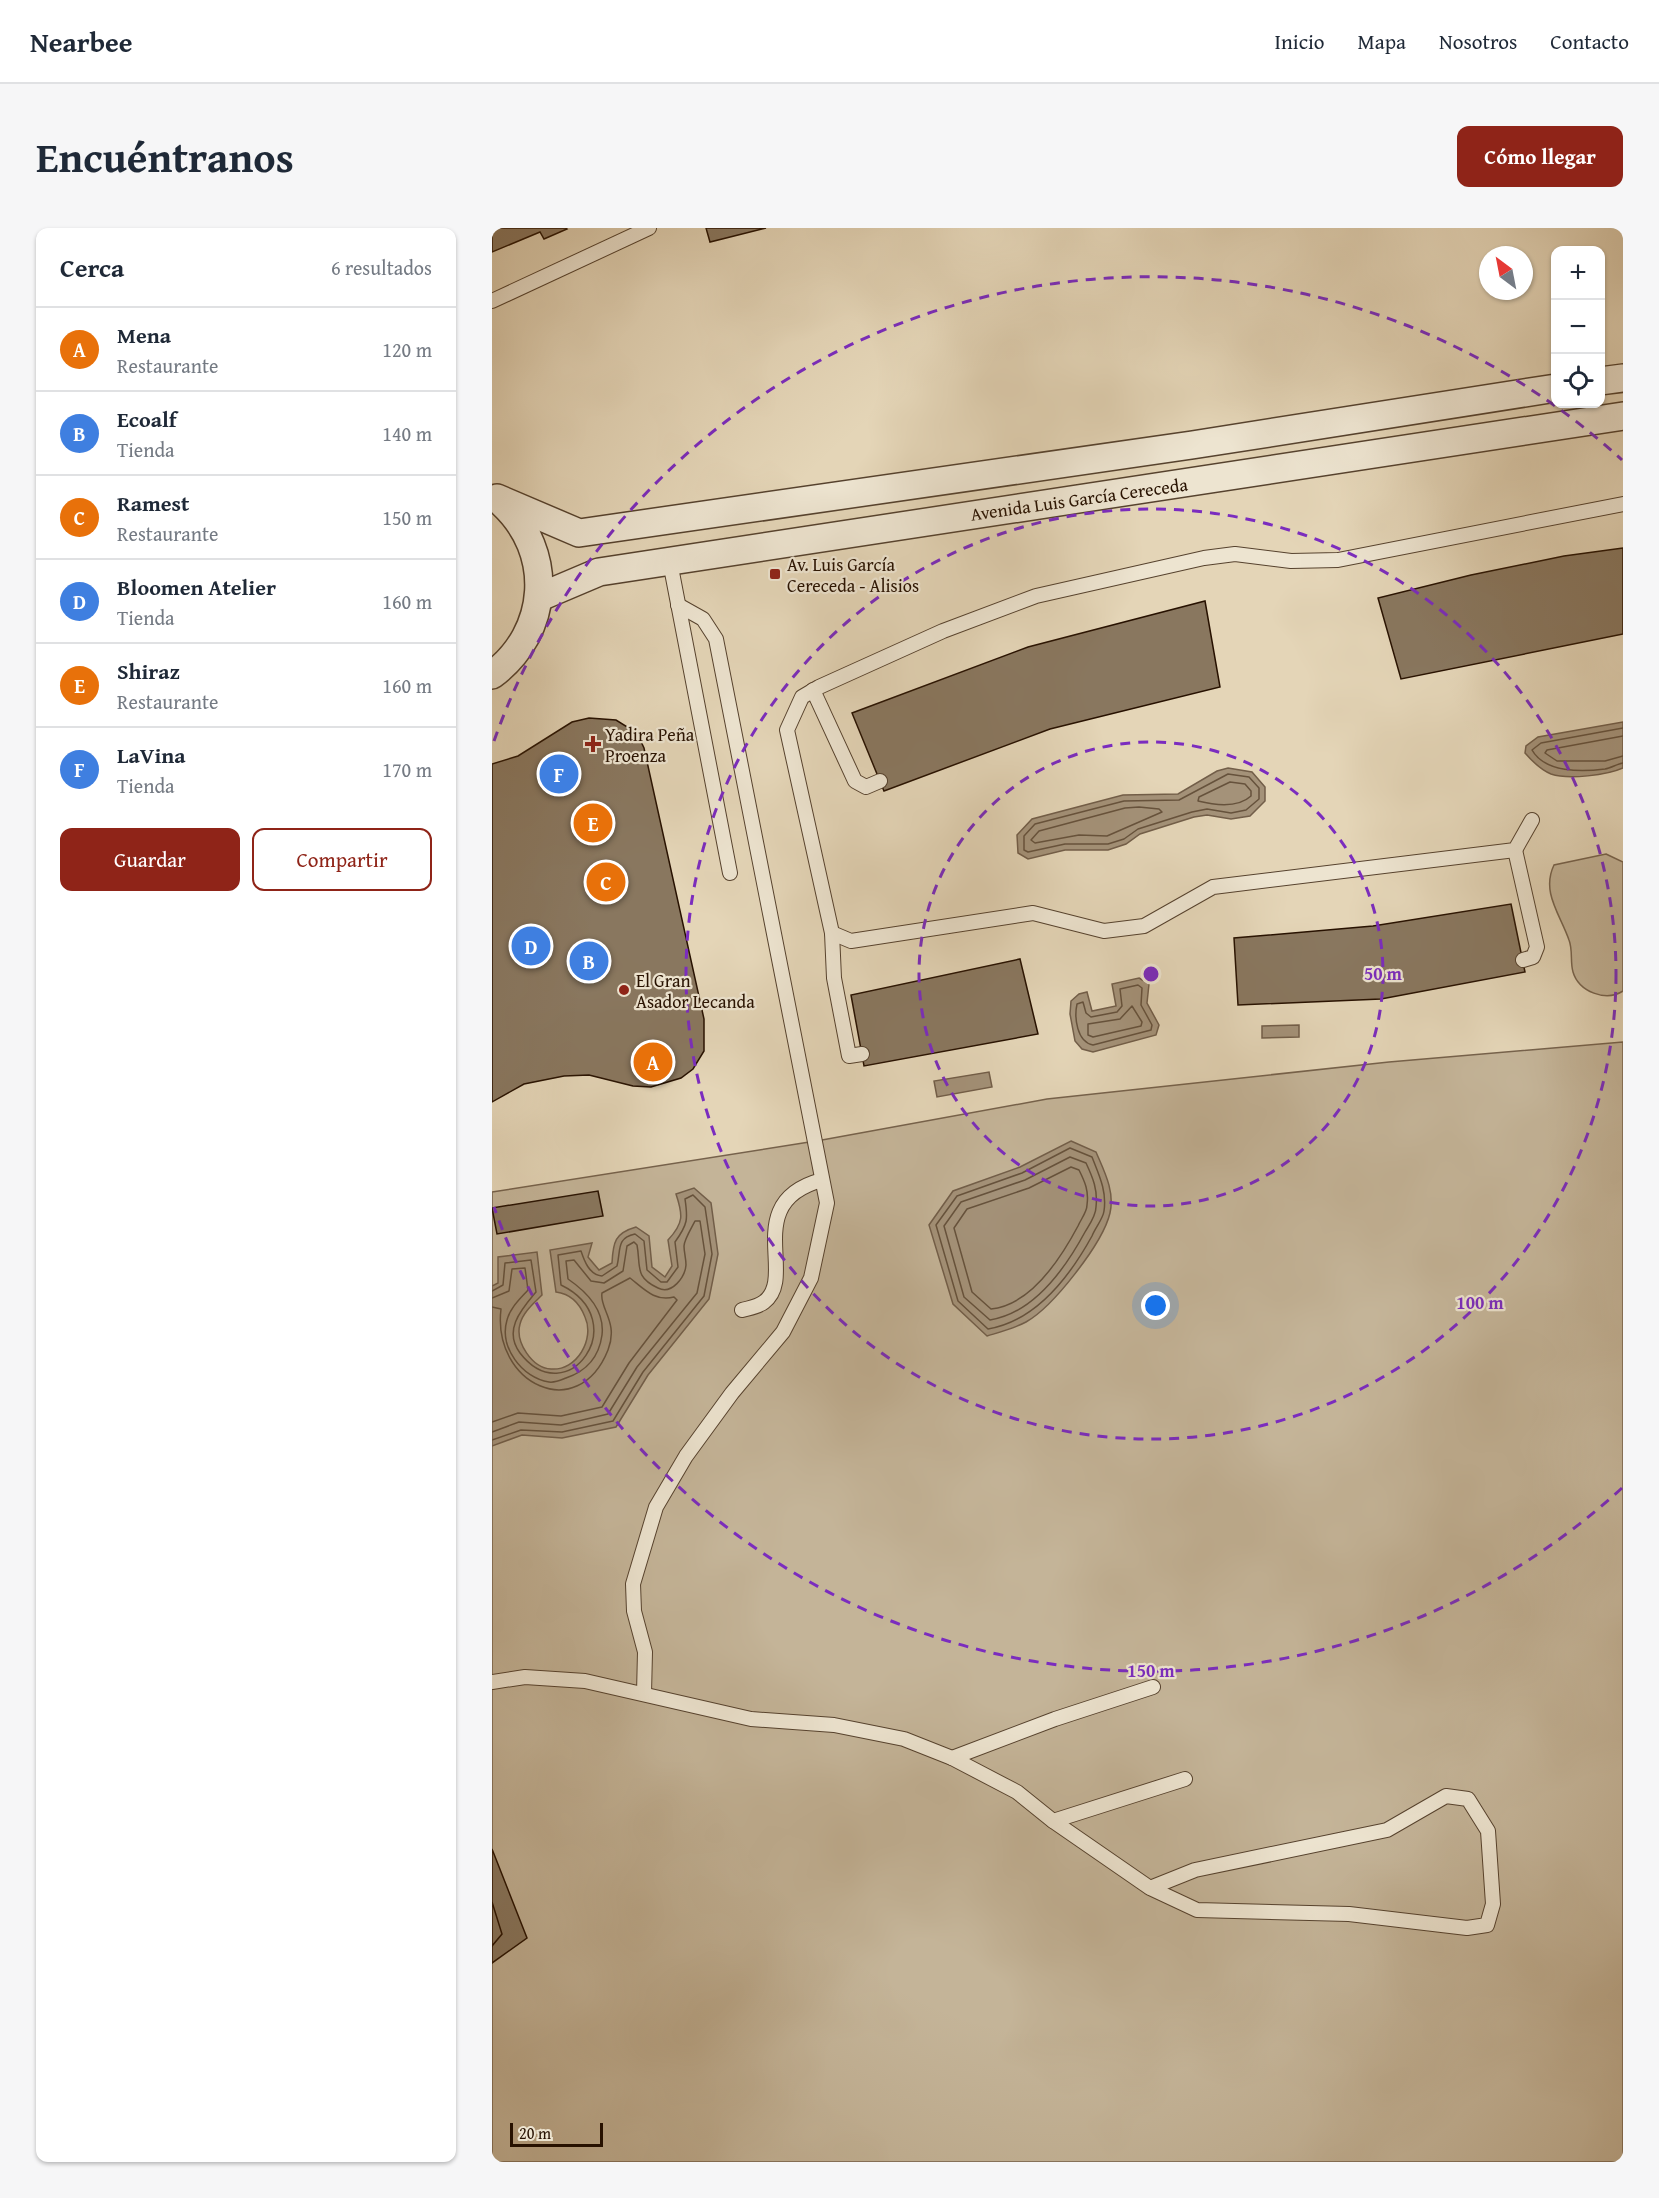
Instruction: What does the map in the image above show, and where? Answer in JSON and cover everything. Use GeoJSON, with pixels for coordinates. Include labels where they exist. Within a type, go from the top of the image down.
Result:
{"type":"FeatureCollection","features":[{"type":"Feature","properties":{"kind":"street"},"geometry":{"type":"LineString","coordinates":[[1605,380],[1623,378]]}},
{"type":"Feature","properties":{"kind":"street","name":"Avenida Luis García Cereceda"},"geometry":{"type":"LineString","coordinates":[[494,496],[579,533],[1180,447],[1551,389]]}},
{"type":"Feature","properties":{"kind":"street","name":"Avenida Luis García Cereceda"},"geometry":{"type":"LineString","coordinates":[[540,597],[599,572],[900,524],[1199,482],[1623,416]]}},
{"type":"Feature","properties":{"kind":"street"},"geometry":{"type":"LineString","coordinates":[[492,675],[511,659],[525,640],[534,620],[540,597],[540,574],[536,552],[526,531],[513,513],[494,496]]}},
{"type":"Feature","properties":{"kind":"lane"},"geometry":{"type":"LineString","coordinates":[[492,301],[649,228]]}},
{"type":"Feature","properties":{"kind":"lane"},"geometry":{"type":"LineString","coordinates":[[862,1054],[849,1056],[834,978],[832,933],[787,730],[802,697],[942,631],[1036,596],[1204,558],[1235,554],[1291,561],[1338,560],[1623,504]]}},
{"type":"Feature","properties":{"kind":"lane"},"geometry":{"type":"LineString","coordinates":[[670,562],[730,873]]}},
{"type":"Feature","properties":{"kind":"lane"},"geometry":{"type":"LineString","coordinates":[[644,1693],[645,1652],[634,1611],[633,1584],[656,1507],[686,1456],[732,1393],[783,1332],[811,1278],[827,1203],[716,639],[703,620],[678,605]]}},
{"type":"Feature","properties":{"kind":"lane"},"geometry":{"type":"LineString","coordinates":[[813,690],[855,781],[866,787],[880,781]]}},
{"type":"Feature","properties":{"kind":"lane"},"geometry":{"type":"LineString","coordinates":[[1523,960],[1533,957],[1537,947],[1515,850],[1532,820]]}},
{"type":"Feature","properties":{"kind":"lane"},"geometry":{"type":"LineString","coordinates":[[832,933],[851,941],[1033,913],[1104,931],[1144,926],[1213,887],[1515,850]]}},
{"type":"Feature","properties":{"kind":"lane"},"geometry":{"type":"LineString","coordinates":[[742,1310],[765,1302],[774,1290],[776,1228],[783,1202],[794,1191],[822,1180]]}},
{"type":"Feature","properties":{"kind":"lane"},"geometry":{"type":"LineString","coordinates":[[492,1682],[525,1677],[585,1681],[751,1719],[834,1725],[904,1739],[952,1758],[1017,1792],[1053,1821],[1150,1888],[1197,1910],[1349,1914],[1467,1928],[1487,1925],[1493,1904],[1488,1831],[1468,1799],[1446,1796],[1387,1830],[1195,1870],[1150,1888]]}},
{"type":"Feature","properties":{"kind":"lane"},"geometry":{"type":"LineString","coordinates":[[952,1758],[1055,1719],[1153,1687]]}},
{"type":"Feature","properties":{"kind":"lane"},"geometry":{"type":"LineString","coordinates":[[1053,1821],[1185,1779]]}},
{"type":"Feature","properties":{"kind":"shaded area"},"geometry":{"type":"Polygon","coordinates":[[[1606,854],[1623,862],[1623,991],[1601,995],[1587,990],[1576,979],[1572,968],[1570,944],[1553,903],[1550,884],[1554,865],[1606,854]]]}},
{"type":"Feature","properties":{"kind":"shaded area"},"geometry":{"type":"Polygon","coordinates":[[[1623,1042],[1623,2162],[492,2162],[492,1192],[822,1140],[1047,1099],[1389,1062],[1623,1042]]]}},
{"type":"Feature","properties":{"kind":"water"},"geometry":{"type":"Polygon","coordinates":[[[1623,722],[1623,768],[1616,771],[1588,776],[1558,776],[1544,770],[1525,753],[1526,746],[1538,737],[1623,722]]]}},
{"type":"Feature","properties":{"kind":"water"},"geometry":{"type":"Polygon","coordinates":[[[1228,768],[1252,772],[1265,787],[1265,801],[1250,816],[1231,819],[1207,815],[1194,817],[1140,834],[1126,844],[1108,850],[1065,850],[1028,859],[1018,853],[1017,835],[1032,819],[1123,795],[1178,794],[1217,771],[1228,768]]]}},
{"type":"Feature","properties":{"kind":"water"},"geometry":{"type":"Polygon","coordinates":[[[1139,978],[1149,984],[1147,1003],[1159,1025],[1156,1035],[1093,1052],[1082,1049],[1075,1041],[1070,1014],[1071,1001],[1079,994],[1087,992],[1092,1011],[1116,1006],[1112,984],[1139,978]]]}},
{"type":"Feature","properties":{"kind":"water"},"geometry":{"type":"Polygon","coordinates":[[[1299,1025],[1299,1037],[1262,1038],[1262,1026],[1299,1025]]]}},
{"type":"Feature","properties":{"kind":"water"},"geometry":{"type":"Polygon","coordinates":[[[989,1072],[992,1087],[937,1097],[934,1081],[989,1072]]]}},
{"type":"Feature","properties":{"kind":"water"},"geometry":{"type":"Polygon","coordinates":[[[1071,1141],[1096,1152],[1108,1181],[1111,1205],[1105,1226],[1098,1241],[1076,1273],[1050,1303],[1026,1322],[987,1336],[953,1304],[929,1225],[953,1191],[1020,1167],[1071,1141]]]}},
{"type":"Feature","properties":{"kind":"water"},"geometry":{"type":"Polygon","coordinates":[[[694,1188],[711,1203],[718,1254],[709,1299],[648,1375],[616,1427],[562,1438],[522,1435],[492,1446],[492,1286],[498,1283],[498,1257],[537,1252],[542,1295],[521,1320],[520,1338],[527,1353],[544,1368],[560,1368],[569,1365],[582,1352],[588,1335],[587,1326],[583,1312],[575,1300],[556,1292],[550,1250],[592,1243],[588,1257],[599,1270],[612,1263],[614,1244],[619,1235],[636,1227],[649,1236],[652,1267],[665,1277],[672,1266],[668,1240],[677,1229],[681,1218],[676,1194],[694,1188]]]}},
{"type":"Feature","properties":{"kind":"building"},"geometry":{"type":"Polygon","coordinates":[[[492,228],[567,229],[544,239],[540,232],[492,252],[492,228]]]}},
{"type":"Feature","properties":{"kind":"building"},"geometry":{"type":"Polygon","coordinates":[[[706,228],[766,228],[710,242],[706,228]]]}},
{"type":"Feature","properties":{"kind":"building"},"geometry":{"type":"Polygon","coordinates":[[[1623,548],[1623,634],[1401,679],[1378,598],[1471,575],[1564,556],[1623,548]]]}},
{"type":"Feature","properties":{"kind":"building"},"geometry":{"type":"Polygon","coordinates":[[[1205,601],[1220,687],[1050,729],[884,791],[852,713],[1028,647],[1205,601]]]}},
{"type":"Feature","properties":{"kind":"building"},"geometry":{"type":"Polygon","coordinates":[[[589,718],[616,720],[637,733],[644,748],[704,1019],[704,1051],[693,1069],[681,1078],[651,1087],[633,1086],[589,1075],[564,1076],[524,1084],[492,1102],[492,764],[518,756],[572,722],[589,718]]]}},
{"type":"Feature","properties":{"kind":"building"},"geometry":{"type":"Polygon","coordinates":[[[1511,904],[1525,972],[1381,999],[1238,1005],[1234,938],[1373,926],[1511,904]]]}},
{"type":"Feature","properties":{"kind":"building"},"geometry":{"type":"Polygon","coordinates":[[[1020,959],[1038,1034],[864,1066],[851,995],[1020,959]]]}},
{"type":"Feature","properties":{"kind":"building"},"geometry":{"type":"Polygon","coordinates":[[[598,1191],[603,1216],[497,1234],[492,1208],[598,1191]]]}},
{"type":"Feature","properties":{"kind":"building"},"geometry":{"type":"Polygon","coordinates":[[[492,1849],[527,1938],[492,1963],[492,1849]]]}},
{"type":"Feature","properties":{"kind":"building"},"geometry":{"type":"Polygon","coordinates":[[[492,1902],[502,1934],[492,1946],[492,1902]]]}},
{"type":"Feature","properties":{"kind":"place","name":"Av. Luis García Cereceda - Alisios"},"geometry":{"type":"Point","coordinates":[775,574]}},
{"type":"Feature","properties":{"kind":"place","name":"Yadira Peña Proenza"},"geometry":{"type":"Point","coordinates":[593,744]}},
{"type":"Feature","properties":{"kind":"place","name":"LaVina"},"geometry":{"type":"Point","coordinates":[559,774]}},
{"type":"Feature","properties":{"kind":"place","name":"Shiraz"},"geometry":{"type":"Point","coordinates":[593,823]}},
{"type":"Feature","properties":{"kind":"place","name":"Ramest"},"geometry":{"type":"Point","coordinates":[606,882]}},
{"type":"Feature","properties":{"kind":"place","name":"Bloomen Atelier"},"geometry":{"type":"Point","coordinates":[531,946]}},
{"type":"Feature","properties":{"kind":"place","name":"Ecoalf"},"geometry":{"type":"Point","coordinates":[589,961]}},
{"type":"Feature","properties":{"kind":"place","name":"El Gran Asador Lecanda"},"geometry":{"type":"Point","coordinates":[624,990]}},
{"type":"Feature","properties":{"kind":"place","name":"Mena"},"geometry":{"type":"Point","coordinates":[653,1062]}}]}
